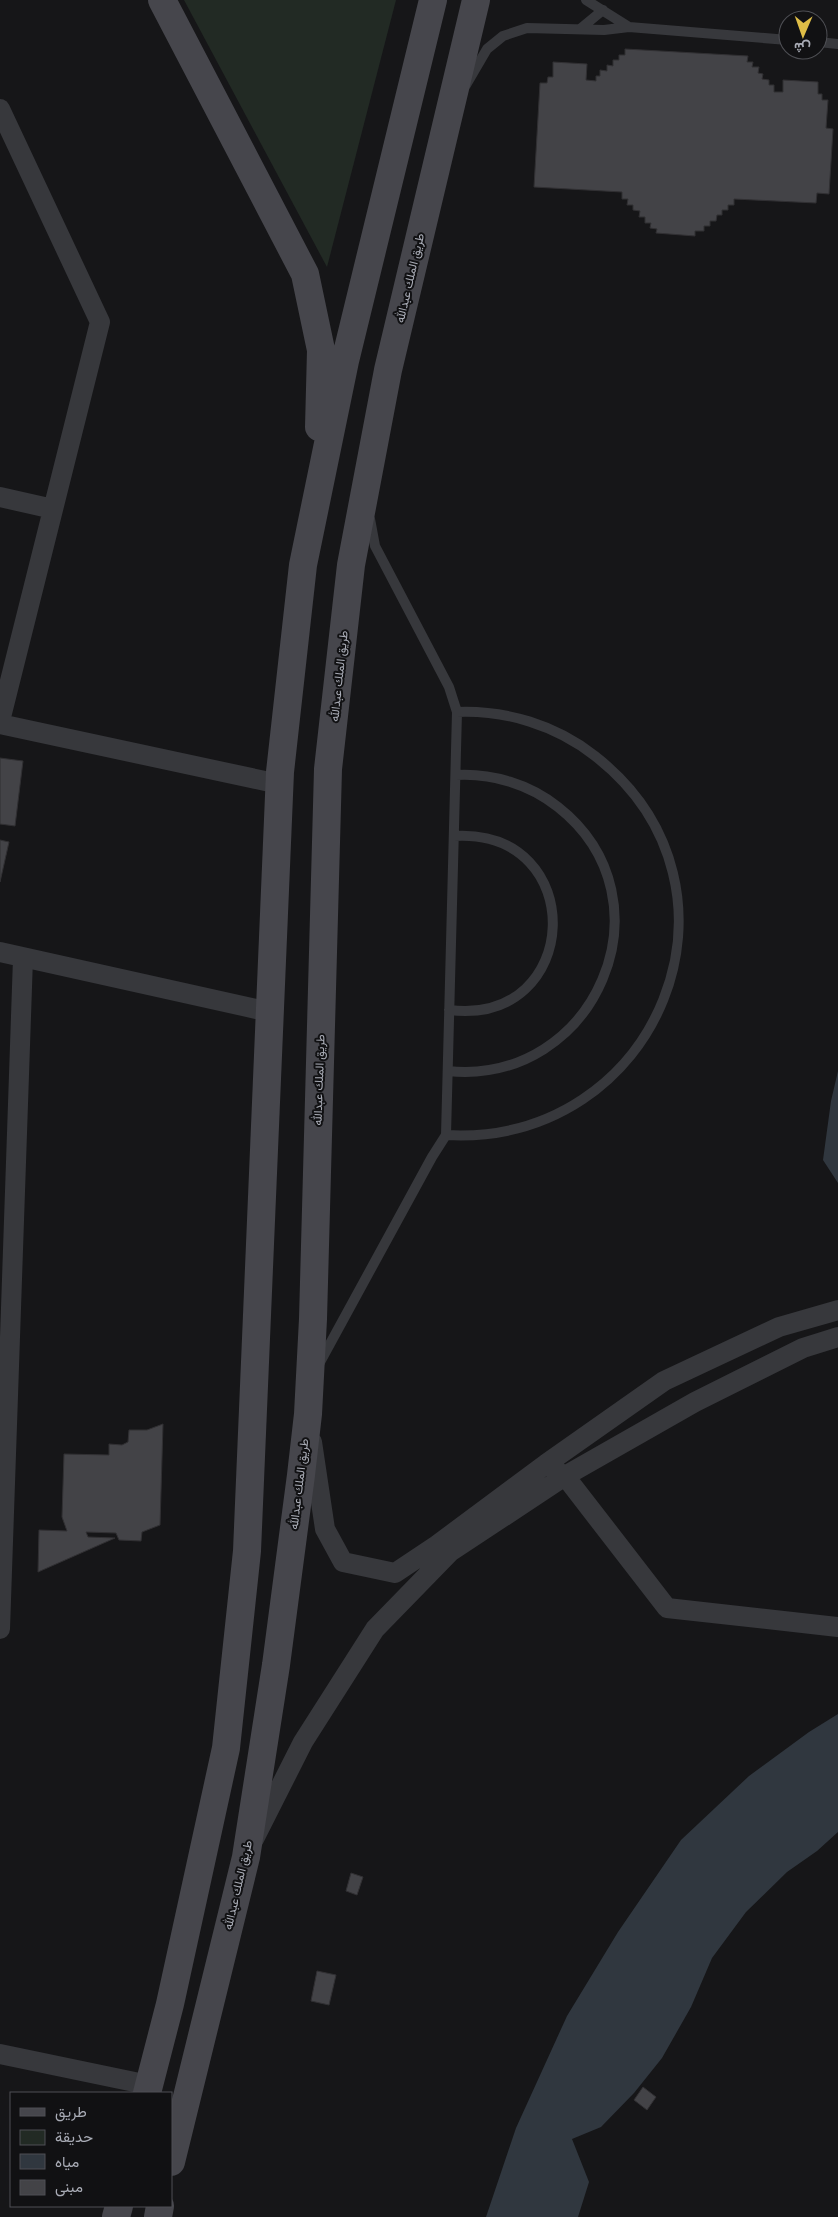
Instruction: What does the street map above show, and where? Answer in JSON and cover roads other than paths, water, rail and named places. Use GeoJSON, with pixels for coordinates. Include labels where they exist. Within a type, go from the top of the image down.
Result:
{"type":"FeatureCollection","features":[{"type":"Feature","properties":{"kind":"street"},"geometry":{"type":"LineString","coordinates":[[162,0],[305,274],[321,350],[318,492]]}},
{"type":"Feature","properties":{"kind":"street"},"geometry":{"type":"LineString","coordinates":[[0,2054],[148,2089],[170,2004],[227,1738],[247,1551],[279,784],[303,565],[345,361],[433,0]]}},
{"type":"Feature","properties":{"kind":"street","name":"طريق الملك عبدالله"},"geometry":{"type":"LineString","coordinates":[[172,2158],[246,1857],[276,1665],[308,1414],[328,769],[351,565],[388,370],[476,0]]}},
{"type":"Feature","properties":{"kind":"street"},"geometry":{"type":"LineString","coordinates":[[0,109],[100,322],[0,723],[279,784]]}},
{"type":"Feature","properties":{"kind":"street"},"geometry":{"type":"LineString","coordinates":[[0,496],[53,509]]}},
{"type":"Feature","properties":{"kind":"street"},"geometry":{"type":"LineString","coordinates":[[0,952],[270,1012]]}},
{"type":"Feature","properties":{"kind":"street"},"geometry":{"type":"LineString","coordinates":[[0,1629],[8,1167],[23,958]]}},
{"type":"Feature","properties":{"kind":"street"},"geometry":{"type":"LineString","coordinates":[[308,1414],[325,1529],[343,1562],[396,1573],[664,1381],[779,1327],[838,1310]]}},
{"type":"Feature","properties":{"kind":"street"},"geometry":{"type":"LineString","coordinates":[[246,1857],[303,1742],[374,1629],[450,1552],[556,1482],[703,1398],[803,1348],[838,1337]]}},
{"type":"Feature","properties":{"kind":"street"},"geometry":{"type":"LineString","coordinates":[[546,1464],[556,1482],[667,1608],[838,1627]]}},
{"type":"Feature","properties":{"kind":"lane"},"geometry":{"type":"LineString","coordinates":[[586,0],[629,27]]}},
{"type":"Feature","properties":{"kind":"lane"},"geometry":{"type":"LineString","coordinates":[[580,29],[603,10]]}},
{"type":"Feature","properties":{"kind":"lane"},"geometry":{"type":"LineString","coordinates":[[447,120],[487,49],[503,36],[527,28],[604,30],[629,27],[778,39]]}},
{"type":"Feature","properties":{"kind":"lane"},"geometry":{"type":"LineString","coordinates":[[310,1380],[432,1157],[446,1135],[457,712],[449,687],[375,546],[370,523],[367,479]]}},
{"type":"Feature","properties":{"kind":"lane"},"geometry":{"type":"LineString","coordinates":[[446,1135],[491,1134],[520,1128],[549,1118],[576,1105],[601,1087],[632,1054],[657,1016],[668,988],[676,958],[678,928],[677,898],[671,868],[661,840],[647,813],[629,788],[608,766],[558,732],[530,721],[500,714],[457,712]]}},
{"type":"Feature","properties":{"kind":"lane"},"geometry":{"type":"LineString","coordinates":[[448,1071],[483,1072],[504,1068],[524,1060],[560,1038],[580,1018],[600,988],[608,969],[615,927],[611,892],[603,865],[593,846],[565,813],[549,800],[510,782],[490,776],[456,775]]}},
{"type":"Feature","properties":{"kind":"lane"},"geometry":{"type":"LineString","coordinates":[[449,1010],[463,1012],[488,1009],[522,992],[531,983],[545,962],[553,938],[554,926],[551,901],[546,888],[534,867],[525,858],[504,844],[492,839],[467,835],[454,836]]}},
{"type":"Feature","properties":{"kind":"water"},"geometry":{"type":"Polygon","coordinates":[[[838,1071],[838,1183],[823,1160],[831,1101],[838,1071]]]}},
{"type":"Feature","properties":{"kind":"water"},"geometry":{"type":"Polygon","coordinates":[[[838,1714],[838,1832],[817,1851],[787,1872],[746,1912],[712,1958],[691,2007],[662,2058],[634,2093],[601,2127],[572,2139],[589,2182],[578,2217],[486,2217],[516,2128],[567,2016],[618,1932],[681,1840],[749,1776],[809,1732],[838,1714]]]}}]}
